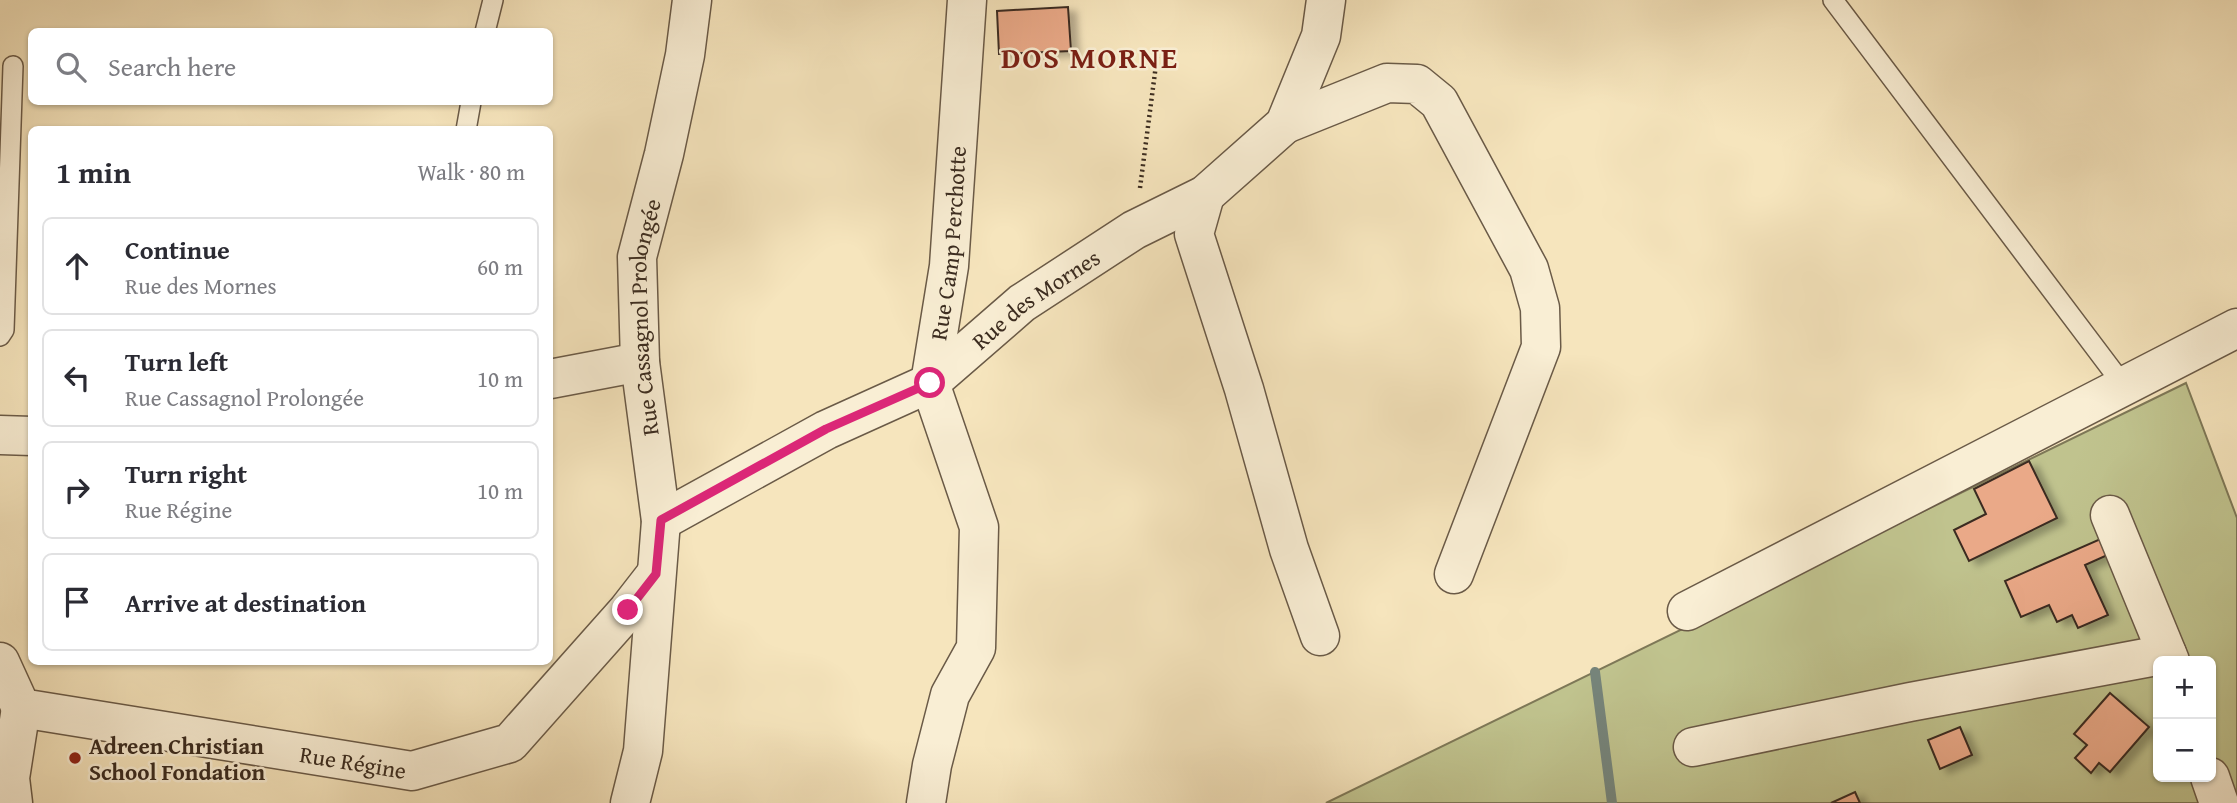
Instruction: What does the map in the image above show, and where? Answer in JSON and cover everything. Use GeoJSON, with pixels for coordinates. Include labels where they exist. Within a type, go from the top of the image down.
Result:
{"type":"FeatureCollection","features":[{"type":"Feature","properties":{"kind":"street","name":"Rue Cassagnol Prolongée"},"geometry":{"type":"LineString","coordinates":[[630,803],[643,751],[661,520],[640,362],[638,257],[685,55],[692,0]]}},
{"type":"Feature","properties":{"kind":"street","name":"Rue Camp Perchotte"},"geometry":{"type":"LineString","coordinates":[[926,803],[932,765],[950,695],[976,648],[979,527],[930,383],[949,266],[967,0]]}},
{"type":"Feature","properties":{"kind":"street","name":"Rue des Mornes"},"geometry":{"type":"LineString","coordinates":[[661,520],[826,429],[930,383],[1022,303],[1135,230],[1205,195],[1285,124],[1321,36],[1326,0]]}},
{"type":"Feature","properties":{"kind":"street"},"geometry":{"type":"LineString","coordinates":[[1285,124],[1387,83],[1417,84],[1439,102],[1529,269],[1540,308],[1541,347],[1454,574]]}},
{"type":"Feature","properties":{"kind":"street"},"geometry":{"type":"LineString","coordinates":[[1205,195],[1194,234],[1244,389],[1289,550],[1320,636]]}},
{"type":"Feature","properties":{"kind":"street"},"geometry":{"type":"LineString","coordinates":[[1687,611],[2237,328]]}},
{"type":"Feature","properties":{"kind":"street"},"geometry":{"type":"LineString","coordinates":[[553,378],[640,362]]}},
{"type":"Feature","properties":{"kind":"street"},"geometry":{"type":"LineString","coordinates":[[0,435],[28,436]]}},
{"type":"Feature","properties":{"kind":"street"},"geometry":{"type":"LineString","coordinates":[[2109,514],[2168,656]]}},
{"type":"Feature","properties":{"kind":"street","name":"Rue Régine"},"geometry":{"type":"LineString","coordinates":[[20,708],[412,771],[510,743],[628,610],[656,574]]}},
{"type":"Feature","properties":{"kind":"street"},"geometry":{"type":"LineString","coordinates":[[1693,747],[1910,702],[2153,661]]}},
{"type":"Feature","properties":{"kind":"street"},"geometry":{"type":"LineString","coordinates":[[0,662],[20,708],[10,778],[13,803]]}},
{"type":"Feature","properties":{"kind":"street"},"geometry":{"type":"LineString","coordinates":[[2212,782],[2219,803]]}},
{"type":"Feature","properties":{"kind":"lane"},"geometry":{"type":"LineString","coordinates":[[486,28],[493,0]]}},
{"type":"Feature","properties":{"kind":"lane"},"geometry":{"type":"LineString","coordinates":[[1833,0],[2123,386]]}},
{"type":"Feature","properties":{"kind":"lane"},"geometry":{"type":"LineString","coordinates":[[0,336],[4,330],[13,66]]}},
{"type":"Feature","properties":{"kind":"lane"},"geometry":{"type":"LineString","coordinates":[[467,126],[470,105]]}},
{"type":"Feature","properties":{"kind":"path"},"geometry":{"type":"LineString","coordinates":[[1135,230],[1157,57]]}},
{"type":"Feature","properties":{"kind":"green space"},"geometry":{"type":"Polygon","coordinates":[[[2186,383],[2237,518],[2237,803],[1326,803],[2186,383]]]}},
{"type":"Feature","properties":{"kind":"building"},"geometry":{"type":"Polygon","coordinates":[[[1068,7],[1071,51],[999,54],[997,11],[1068,7]]]}},
{"type":"Feature","properties":{"kind":"building"},"geometry":{"type":"Polygon","coordinates":[[[2029,461],[2057,518],[1969,561],[1954,530],[1986,514],[1974,489],[2029,461]]]}},
{"type":"Feature","properties":{"kind":"building"},"geometry":{"type":"Polygon","coordinates":[[[2105,537],[2112,553],[2085,565],[2108,615],[2078,628],[2072,615],[2057,622],[2049,605],[2021,617],[2005,581],[2105,537]]]}},
{"type":"Feature","properties":{"kind":"building"},"geometry":{"type":"Polygon","coordinates":[[[2110,693],[2149,727],[2110,772],[2099,763],[2091,773],[2075,758],[2087,745],[2074,734],[2110,693]]]}},
{"type":"Feature","properties":{"kind":"building"},"geometry":{"type":"Polygon","coordinates":[[[1960,727],[1972,755],[1940,769],[1928,740],[1960,727]]]}},
{"type":"Feature","properties":{"kind":"building"},"geometry":{"type":"Polygon","coordinates":[[[1855,792],[1860,803],[1831,803],[1855,792]]]}},
{"type":"Feature","properties":{"kind":"waterway"},"geometry":{"type":"LineString","coordinates":[[1595,672],[1612,803]]}},
{"type":"Feature","properties":{"kind":"place","name":"Adreen Christian School Fondation"},"geometry":{"type":"Point","coordinates":[75,758]}},
{"type":"Feature","properties":{"kind":"district","name":"DOS MORNE"},"geometry":{"type":"Point","coordinates":[1090,57]}},
{"type":"Feature","properties":{"kind":"route"},"geometry":{"type":"LineString","coordinates":[[628,610],[656,574],[661,520],[826,429],[930,383]]}}]}
